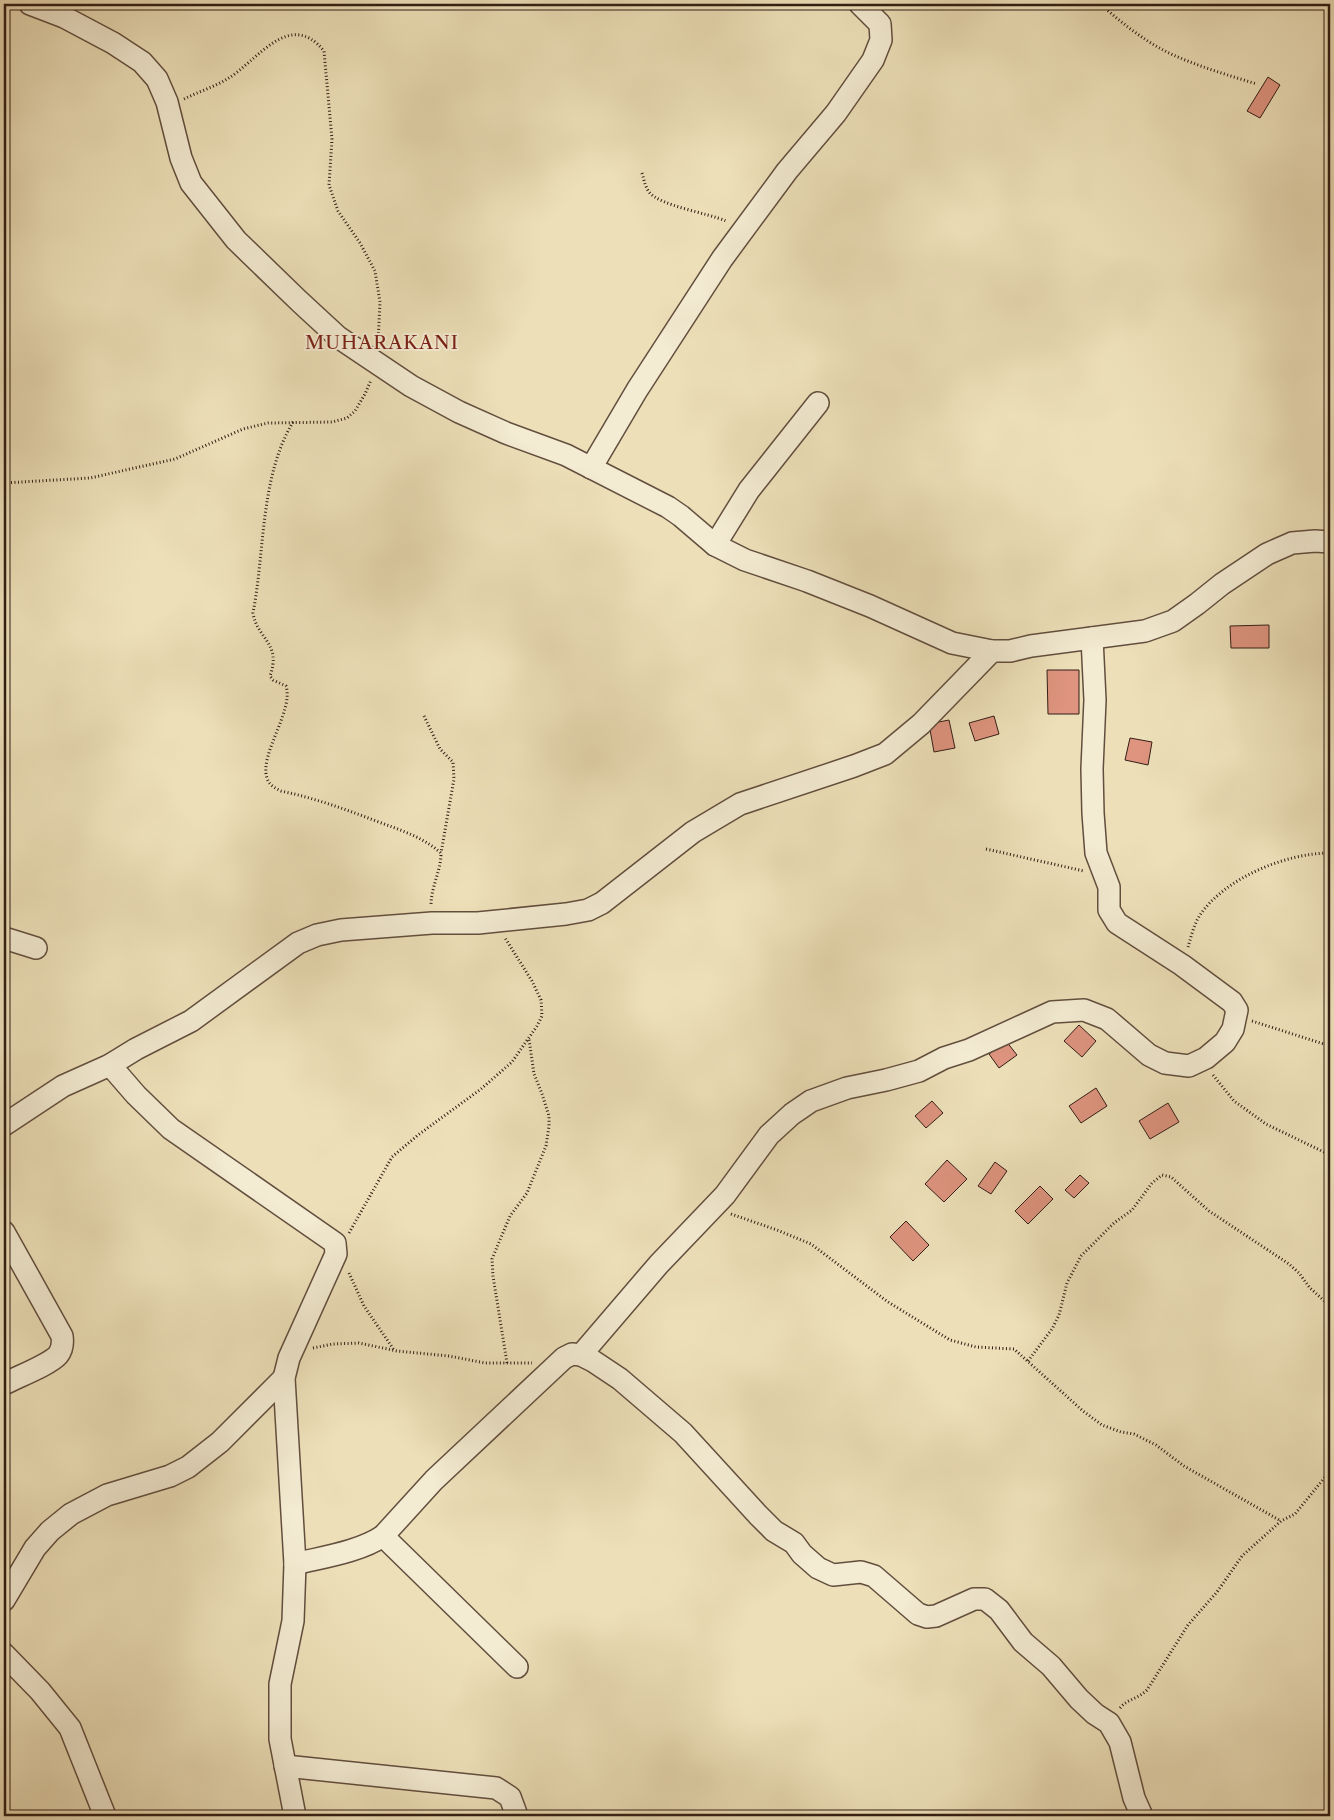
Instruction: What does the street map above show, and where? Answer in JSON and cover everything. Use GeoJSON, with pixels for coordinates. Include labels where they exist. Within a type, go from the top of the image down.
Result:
{"type":"FeatureCollection","features":[{"type":"Feature","properties":{"kind":"street"},"geometry":{"type":"LineString","coordinates":[[30,4],[64,17],[113,43],[142,62],[157,79],[168,106],[181,158],[191,183],[236,240],[338,337],[411,386],[459,412],[506,433],[566,455],[668,507],[715,545],[744,560],[807,580],[870,606],[952,644],[992,651],[1010,651],[1031,646],[1145,631],[1173,620],[1267,554],[1292,543],[1315,540],[1330,542]]}},
{"type":"Feature","properties":{"kind":"street"},"geometry":{"type":"LineString","coordinates":[[591,468],[637,390],[722,259],[786,171],[836,113],[874,60],[881,40],[880,24],[860,4]]}},
{"type":"Feature","properties":{"kind":"street"},"geometry":{"type":"LineString","coordinates":[[715,545],[749,490],[818,403]]}},
{"type":"Feature","properties":{"kind":"street"},"geometry":{"type":"LineString","coordinates":[[295,1564],[361,1547],[384,1536],[434,1480],[573,1357],[725,1195],[769,1134],[810,1101],[846,1088],[919,1071],[944,1058],[969,1050],[1052,1012],[1084,1010],[1107,1019],[1149,1055],[1165,1063],[1189,1066],[1206,1058],[1225,1042],[1233,1029],[1237,1016],[1237,1010],[1232,1002],[1182,965],[1117,923],[1110,910],[1109,887],[1096,853],[1092,768],[1095,700],[1092,638]]}},
{"type":"Feature","properties":{"kind":"street"},"geometry":{"type":"LineString","coordinates":[[4,1125],[63,1086],[110,1065],[136,1049],[191,1021],[298,943],[317,935],[341,930],[432,923],[495,922],[588,910],[602,903],[693,832],[740,804],[885,754],[921,724],[992,651]]}},
{"type":"Feature","properties":{"kind":"street"},"geometry":{"type":"LineString","coordinates":[[4,938],[36,948]]}},
{"type":"Feature","properties":{"kind":"street"},"geometry":{"type":"LineString","coordinates":[[4,1600],[35,1548],[50,1531],[71,1514],[107,1495],[170,1476],[188,1466],[220,1442],[286,1368],[336,1254],[337,1246],[171,1128],[136,1095],[110,1065]]}},
{"type":"Feature","properties":{"kind":"street"},"geometry":{"type":"LineString","coordinates":[[4,1232],[62,1336],[63,1344],[58,1355],[50,1361],[4,1384]]}},
{"type":"Feature","properties":{"kind":"street"},"geometry":{"type":"LineString","coordinates":[[573,1357],[594,1361],[620,1378],[683,1433],[758,1516],[774,1531],[794,1543],[802,1554],[818,1568],[833,1575],[861,1572],[874,1576],[918,1614],[927,1617],[936,1616],[974,1600],[985,1599],[999,1610],[1023,1642],[1051,1666],[1079,1699],[1095,1714],[1109,1723],[1120,1742],[1134,1798],[1142,1816]]}},
{"type":"Feature","properties":{"kind":"street"},"geometry":{"type":"LineString","coordinates":[[286,1368],[295,1564],[293,1621],[280,1684],[280,1739],[296,1816]]}},
{"type":"Feature","properties":{"kind":"street"},"geometry":{"type":"LineString","coordinates":[[384,1536],[517,1667]]}},
{"type":"Feature","properties":{"kind":"street"},"geometry":{"type":"LineString","coordinates":[[4,1654],[40,1691],[70,1728],[104,1816]]}},
{"type":"Feature","properties":{"kind":"street"},"geometry":{"type":"LineString","coordinates":[[285,1766],[496,1788],[510,1797],[517,1816]]}},
{"type":"Feature","properties":{"kind":"path"},"geometry":{"type":"LineString","coordinates":[[1100,4],[1145,40],[1167,52],[1192,63],[1257,84]]}},
{"type":"Feature","properties":{"kind":"path"},"geometry":{"type":"LineString","coordinates":[[4,483],[90,478],[176,459],[243,429],[293,422],[332,422],[347,418],[355,411],[365,394],[377,364],[380,302],[375,271],[360,243],[338,210],[329,184],[332,139],[324,51],[315,40],[303,36],[289,35],[270,44],[228,79],[168,106]]}},
{"type":"Feature","properties":{"kind":"path"},"geometry":{"type":"LineString","coordinates":[[642,173],[650,193],[664,202],[726,221],[741,233]]}},
{"type":"Feature","properties":{"kind":"path"},"geometry":{"type":"LineString","coordinates":[[293,422],[285,436],[273,478],[261,545],[253,613],[254,622],[273,651],[270,676],[273,680],[286,686],[288,690],[285,708],[269,754],[267,778],[272,786],[281,790],[348,810],[420,837],[441,853]]}},
{"type":"Feature","properties":{"kind":"path"},"geometry":{"type":"LineString","coordinates":[[424,716],[440,749],[453,762],[454,779],[432,895],[432,923]]}},
{"type":"Feature","properties":{"kind":"path"},"geometry":{"type":"LineString","coordinates":[[986,849],[1106,877]]}},
{"type":"Feature","properties":{"kind":"path"},"geometry":{"type":"LineString","coordinates":[[1182,965],[1198,917],[1212,898],[1231,884],[1279,861],[1330,853]]}},
{"type":"Feature","properties":{"kind":"path"},"geometry":{"type":"LineString","coordinates":[[394,1350],[364,1306],[337,1246],[392,1157],[418,1135],[481,1089],[512,1062],[542,1016],[541,1000],[532,981],[495,922]]}},
{"type":"Feature","properties":{"kind":"path"},"geometry":{"type":"LineString","coordinates":[[1237,1016],[1330,1046]]}},
{"type":"Feature","properties":{"kind":"path"},"geometry":{"type":"LineString","coordinates":[[507,1363],[493,1276],[492,1258],[510,1216],[527,1193],[546,1146],[549,1126],[549,1116],[534,1074],[529,1038]]}},
{"type":"Feature","properties":{"kind":"path"},"geometry":{"type":"LineString","coordinates":[[1206,1058],[1212,1074],[1234,1101],[1266,1124],[1330,1155]]}},
{"type":"Feature","properties":{"kind":"path"},"geometry":{"type":"LineString","coordinates":[[1028,1361],[1052,1329],[1059,1315],[1067,1283],[1081,1256],[1114,1223],[1132,1210],[1152,1182],[1162,1175],[1171,1177],[1209,1211],[1289,1264],[1300,1273],[1310,1288],[1330,1306]]}},
{"type":"Feature","properties":{"kind":"path"},"geometry":{"type":"LineString","coordinates":[[712,1208],[778,1230],[811,1244],[888,1302],[950,1340],[976,1347],[1014,1349],[1083,1411],[1102,1425],[1121,1432],[1134,1434],[1156,1445],[1184,1466],[1281,1521]]}},
{"type":"Feature","properties":{"kind":"path"},"geometry":{"type":"LineString","coordinates":[[286,1368],[311,1348],[333,1344],[359,1343],[485,1363],[533,1363],[573,1357]]}},
{"type":"Feature","properties":{"kind":"path"},"geometry":{"type":"LineString","coordinates":[[1109,1723],[1127,1701],[1140,1696],[1147,1690],[1188,1625],[1218,1592],[1242,1556],[1281,1521],[1295,1514],[1330,1471]]}},
{"type":"Feature","properties":{"kind":"building"},"geometry":{"type":"Polygon","coordinates":[[[1268,77],[1280,85],[1260,118],[1247,111],[1268,77]]]}},
{"type":"Feature","properties":{"kind":"building"},"geometry":{"type":"Polygon","coordinates":[[[1269,625],[1269,648],[1231,648],[1230,626],[1269,625]]]}},
{"type":"Feature","properties":{"kind":"building"},"geometry":{"type":"Polygon","coordinates":[[[1047,670],[1079,670],[1079,714],[1048,714],[1047,670]]]}},
{"type":"Feature","properties":{"kind":"building"},"geometry":{"type":"Polygon","coordinates":[[[994,716],[999,734],[975,741],[969,723],[994,716]]]}},
{"type":"Feature","properties":{"kind":"building"},"geometry":{"type":"Polygon","coordinates":[[[949,720],[955,748],[934,752],[929,724],[949,720]]]}},
{"type":"Feature","properties":{"kind":"building"},"geometry":{"type":"Polygon","coordinates":[[[1130,738],[1152,742],[1148,765],[1125,760],[1130,738]]]}},
{"type":"Feature","properties":{"kind":"building"},"geometry":{"type":"Polygon","coordinates":[[[1079,1025],[1096,1041],[1082,1057],[1064,1041],[1079,1025]]]}},
{"type":"Feature","properties":{"kind":"building"},"geometry":{"type":"Polygon","coordinates":[[[1006,1041],[1017,1055],[999,1068],[989,1054],[1006,1041]]]}},
{"type":"Feature","properties":{"kind":"building"},"geometry":{"type":"Polygon","coordinates":[[[1096,1088],[1107,1106],[1081,1123],[1069,1106],[1096,1088]]]}},
{"type":"Feature","properties":{"kind":"building"},"geometry":{"type":"Polygon","coordinates":[[[932,1101],[943,1113],[926,1128],[915,1116],[932,1101]]]}},
{"type":"Feature","properties":{"kind":"building"},"geometry":{"type":"Polygon","coordinates":[[[1168,1103],[1179,1122],[1150,1139],[1139,1121],[1168,1103]]]}},
{"type":"Feature","properties":{"kind":"building"},"geometry":{"type":"Polygon","coordinates":[[[947,1160],[967,1179],[944,1202],[925,1184],[947,1160]]]}},
{"type":"Feature","properties":{"kind":"building"},"geometry":{"type":"Polygon","coordinates":[[[995,1162],[1007,1171],[991,1194],[978,1186],[995,1162]]]}},
{"type":"Feature","properties":{"kind":"building"},"geometry":{"type":"Polygon","coordinates":[[[1080,1175],[1089,1183],[1074,1198],[1065,1190],[1080,1175]]]}},
{"type":"Feature","properties":{"kind":"building"},"geometry":{"type":"Polygon","coordinates":[[[1040,1186],[1053,1199],[1028,1224],[1015,1211],[1040,1186]]]}},
{"type":"Feature","properties":{"kind":"building"},"geometry":{"type":"Polygon","coordinates":[[[906,1221],[929,1245],[913,1261],[890,1237],[906,1221]]]}},
{"type":"Feature","properties":{"kind":"district","name":"MUHARAKANI"},"geometry":{"type":"Point","coordinates":[382,342]}}]}
